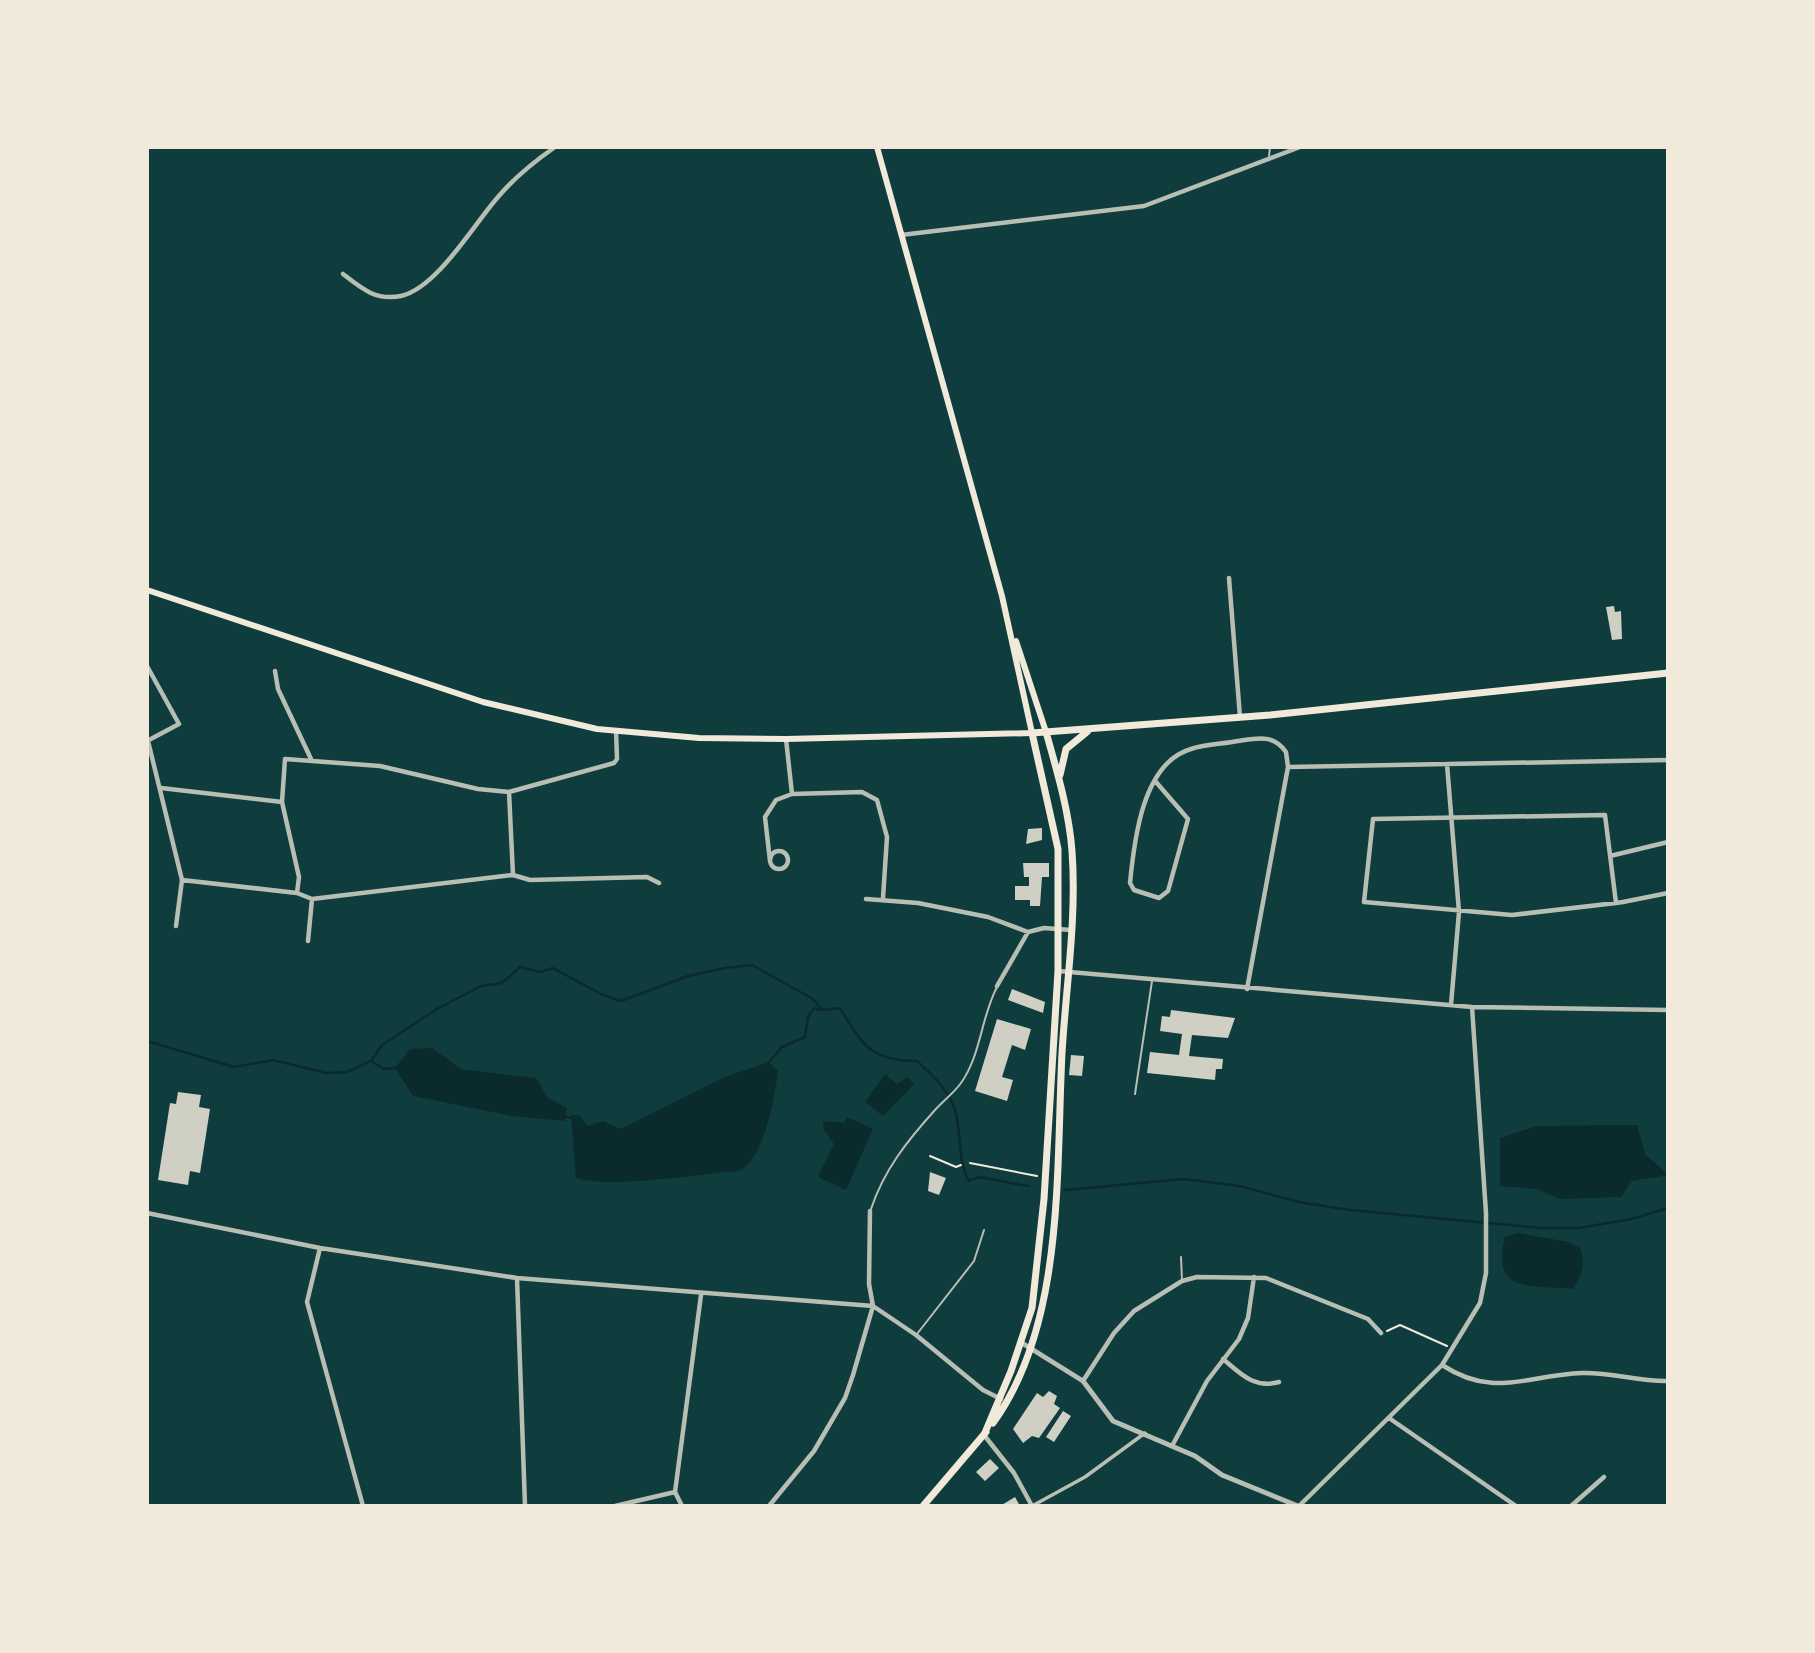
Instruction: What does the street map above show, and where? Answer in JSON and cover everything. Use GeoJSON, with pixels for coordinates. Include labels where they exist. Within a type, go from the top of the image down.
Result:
{"type":"FeatureCollection","features":[{"type":"Feature","properties":{"kind":"main road"},"geometry":{"type":"LineString","coordinates":[[877,147],[1008,620],[1058,849],[1058,971],[1039,1261],[1031,1308],[1021,1343],[984,1435]]}},
{"type":"Feature","properties":{"kind":"main road"},"geometry":{"type":"LineString","coordinates":[[147,590],[483,702],[549,719],[616,730],[699,738],[786,739],[1088,731],[1240,718],[1668,673]]}},
{"type":"Feature","properties":{"kind":"main road"},"geometry":{"type":"LineString","coordinates":[[923,1506],[984,1435],[1008,1402],[1031,1347],[1041,1308],[1052,1233],[1068,971],[1072,848],[1059,779],[1046,732],[1034,690],[1008,620]]}},
{"type":"Feature","properties":{"kind":"main road"},"geometry":{"type":"LineString","coordinates":[[1059,779],[1066,749],[1088,731]]}},
{"type":"Feature","properties":{"kind":"street"},"geometry":{"type":"LineString","coordinates":[[344,274],[368,294],[387,297],[411,292],[432,277],[499,195],[555,147]]}},
{"type":"Feature","properties":{"kind":"street"},"geometry":{"type":"LineString","coordinates":[[901,235],[1144,206],[1300,147]]}},
{"type":"Feature","properties":{"kind":"street"},"geometry":{"type":"LineString","coordinates":[[1229,578],[1240,718]]}},
{"type":"Feature","properties":{"kind":"street"},"geometry":{"type":"LineString","coordinates":[[147,666],[179,724],[147,741],[162,788],[183,880],[176,926]]}},
{"type":"Feature","properties":{"kind":"street"},"geometry":{"type":"LineString","coordinates":[[275,671],[278,689],[311,759]]}},
{"type":"Feature","properties":{"kind":"street"},"geometry":{"type":"LineString","coordinates":[[297,892],[299,877],[282,802],[285,760],[311,759],[380,766],[478,789],[509,792],[614,763],[617,759],[616,730]]}},
{"type":"Feature","properties":{"kind":"street"},"geometry":{"type":"LineString","coordinates":[[1156,782],[1188,819],[1168,891],[1159,898],[1134,890],[1130,883],[1136,824],[1143,802],[1156,782],[1176,757],[1189,749],[1258,738],[1271,738],[1281,744],[1286,752],[1289,767],[1247,989]]}},
{"type":"Feature","properties":{"kind":"street"},"geometry":{"type":"LineString","coordinates":[[786,739],[792,794]]}},
{"type":"Feature","properties":{"kind":"street"},"geometry":{"type":"LineString","coordinates":[[1289,767],[1668,760]]}},
{"type":"Feature","properties":{"kind":"street"},"geometry":{"type":"LineString","coordinates":[[1447,764],[1459,912],[1451,1005]]}},
{"type":"Feature","properties":{"kind":"street"},"geometry":{"type":"LineString","coordinates":[[162,788],[282,802]]}},
{"type":"Feature","properties":{"kind":"street"},"geometry":{"type":"LineString","coordinates":[[509,792],[513,875]]}},
{"type":"Feature","properties":{"kind":"street"},"geometry":{"type":"LineString","coordinates":[[770,861],[771,855],[779,851],[788,858],[786,867],[780,870],[772,866],[770,861],[765,817],[776,800],[792,794],[862,792],[877,800],[887,837],[883,898]]}},
{"type":"Feature","properties":{"kind":"street"},"geometry":{"type":"LineString","coordinates":[[1616,903],[1605,815],[1373,819],[1364,902],[1512,915],[1616,903],[1668,893]]}},
{"type":"Feature","properties":{"kind":"street"},"geometry":{"type":"LineString","coordinates":[[1610,856],[1668,842]]}},
{"type":"Feature","properties":{"kind":"street"},"geometry":{"type":"LineString","coordinates":[[183,880],[297,892],[312,899],[513,875],[530,880],[647,877],[659,883]]}},
{"type":"Feature","properties":{"kind":"street"},"geometry":{"type":"LineString","coordinates":[[866,899],[883,898],[988,917],[1028,932],[1070,930]]}},
{"type":"Feature","properties":{"kind":"street"},"geometry":{"type":"LineString","coordinates":[[308,941],[312,899]]}},
{"type":"Feature","properties":{"kind":"street"},"geometry":{"type":"LineString","coordinates":[[997,986],[1028,932]]}},
{"type":"Feature","properties":{"kind":"street"},"geometry":{"type":"LineString","coordinates":[[1058,971],[1472,1007],[1668,1010]]}},
{"type":"Feature","properties":{"kind":"street"},"geometry":{"type":"LineString","coordinates":[[1021,1343],[1083,1381],[1113,1420],[1195,1456],[1222,1475],[1299,1506],[1442,1364],[1454,1349],[1480,1303],[1486,1273],[1486,1213],[1472,1007]]}},
{"type":"Feature","properties":{"kind":"street"},"geometry":{"type":"LineString","coordinates":[[769,1506],[814,1451],[845,1398],[873,1306],[869,1284],[870,1210]]}},
{"type":"Feature","properties":{"kind":"street"},"geometry":{"type":"LineString","coordinates":[[147,1213],[320,1248],[517,1278],[873,1306],[916,1335],[983,1390],[1008,1402]]}},
{"type":"Feature","properties":{"kind":"street"},"geometry":{"type":"LineString","coordinates":[[320,1248],[307,1302],[363,1506]]}},
{"type":"Feature","properties":{"kind":"street"},"geometry":{"type":"LineString","coordinates":[[1083,1381],[1114,1333],[1134,1311],[1182,1281],[1197,1277],[1266,1278],[1368,1318],[1381,1333]]}},
{"type":"Feature","properties":{"kind":"street"},"geometry":{"type":"LineString","coordinates":[[517,1278],[525,1506]]}},
{"type":"Feature","properties":{"kind":"street"},"geometry":{"type":"LineString","coordinates":[[1172,1446],[1200,1392],[1239,1339],[1248,1318],[1254,1278]]}},
{"type":"Feature","properties":{"kind":"street"},"geometry":{"type":"LineString","coordinates":[[682,1506],[675,1492],[701,1294]]}},
{"type":"Feature","properties":{"kind":"street"},"geometry":{"type":"LineString","coordinates":[[1223,1359],[1249,1381],[1265,1386],[1279,1382]]}},
{"type":"Feature","properties":{"kind":"street"},"geometry":{"type":"LineString","coordinates":[[1442,1364],[1461,1377],[1483,1384],[1581,1373],[1620,1374],[1668,1381]]}},
{"type":"Feature","properties":{"kind":"street"},"geometry":{"type":"LineString","coordinates":[[1389,1418],[1516,1506]]}},
{"type":"Feature","properties":{"kind":"street"},"geometry":{"type":"LineString","coordinates":[[984,1435],[1014,1473],[1032,1506],[1085,1477],[1145,1433]]}},
{"type":"Feature","properties":{"kind":"street"},"geometry":{"type":"LineString","coordinates":[[1572,1506],[1604,1477]]}},
{"type":"Feature","properties":{"kind":"street"},"geometry":{"type":"LineString","coordinates":[[615,1506],[675,1492]]}},
{"type":"Feature","properties":{"kind":"lane"},"geometry":{"type":"LineString","coordinates":[[1269,157],[1270,147]]}},
{"type":"Feature","properties":{"kind":"lane"},"geometry":{"type":"LineString","coordinates":[[1135,1094],[1152,980]]}},
{"type":"Feature","properties":{"kind":"lane"},"geometry":{"type":"LineString","coordinates":[[870,1210],[885,1172],[909,1139],[955,1090],[976,1054],[987,1006],[997,986]]}},
{"type":"Feature","properties":{"kind":"lane"},"geometry":{"type":"LineString","coordinates":[[916,1335],[974,1261],[984,1230]]}},
{"type":"Feature","properties":{"kind":"lane"},"geometry":{"type":"LineString","coordinates":[[1181,1257],[1182,1281]]}},
{"type":"Feature","properties":{"kind":"path"},"geometry":{"type":"LineString","coordinates":[[930,1156],[956,1167],[961,1165]]}},
{"type":"Feature","properties":{"kind":"path"},"geometry":{"type":"LineString","coordinates":[[970,1163],[1037,1174],[1036,1186]]}},
{"type":"Feature","properties":{"kind":"path"},"geometry":{"type":"LineString","coordinates":[[1381,1333],[1400,1325],[1454,1349]]}},
{"type":"Feature","properties":{"kind":"water"},"geometry":{"type":"Polygon","coordinates":[[[432,1048],[461,1069],[536,1078],[548,1098],[567,1108],[565,1121],[512,1116],[413,1096],[395,1068],[410,1049],[432,1048]]]}},
{"type":"Feature","properties":{"kind":"water"},"geometry":{"type":"Polygon","coordinates":[[[769,1062],[778,1071],[767,1126],[755,1154],[748,1165],[739,1171],[611,1182],[576,1178],[571,1115],[579,1115],[588,1126],[603,1121],[621,1129],[725,1077],[769,1062]]]}},
{"type":"Feature","properties":{"kind":"water"},"geometry":{"type":"Polygon","coordinates":[[[885,1074],[897,1084],[908,1077],[914,1084],[883,1116],[865,1102],[885,1074]]]}},
{"type":"Feature","properties":{"kind":"water"},"geometry":{"type":"Polygon","coordinates":[[[847,1117],[873,1129],[846,1190],[818,1177],[834,1144],[824,1130],[823,1121],[844,1123],[847,1117]]]}},
{"type":"Feature","properties":{"kind":"water"},"geometry":{"type":"Polygon","coordinates":[[[1637,1125],[1645,1154],[1668,1175],[1632,1181],[1621,1197],[1560,1199],[1537,1189],[1500,1186],[1500,1138],[1537,1126],[1637,1125]]]}},
{"type":"Feature","properties":{"kind":"water"},"geometry":{"type":"Polygon","coordinates":[[[1517,1233],[1569,1242],[1580,1248],[1582,1269],[1573,1289],[1529,1286],[1509,1277],[1504,1269],[1502,1255],[1505,1237],[1517,1233]]]}},
{"type":"Feature","properties":{"kind":"building"},"geometry":{"type":"Polygon","coordinates":[[[1614,606],[1615,612],[1621,611],[1622,639],[1612,640],[1606,607],[1614,606]]]}},
{"type":"Feature","properties":{"kind":"building"},"geometry":{"type":"Polygon","coordinates":[[[1042,828],[1042,840],[1026,844],[1028,829],[1042,828]]]}},
{"type":"Feature","properties":{"kind":"building"},"geometry":{"type":"Polygon","coordinates":[[[1023,863],[1049,863],[1049,877],[1042,877],[1040,906],[1030,906],[1030,900],[1015,900],[1015,886],[1029,886],[1029,877],[1024,877],[1023,863]]]}},
{"type":"Feature","properties":{"kind":"building"},"geometry":{"type":"Polygon","coordinates":[[[1012,989],[1045,1002],[1043,1013],[1008,1000],[1012,989]]]}},
{"type":"Feature","properties":{"kind":"building"},"geometry":{"type":"Polygon","coordinates":[[[1171,1010],[1235,1018],[1228,1038],[1192,1035],[1189,1056],[1223,1059],[1222,1069],[1216,1069],[1215,1080],[1147,1073],[1150,1052],[1179,1055],[1182,1034],[1160,1031],[1162,1016],[1170,1017],[1171,1010]]]}},
{"type":"Feature","properties":{"kind":"building"},"geometry":{"type":"Polygon","coordinates":[[[997,1019],[1031,1029],[1025,1050],[1012,1045],[1002,1077],[1013,1080],[1007,1101],[975,1091],[997,1019]]]}},
{"type":"Feature","properties":{"kind":"building"},"geometry":{"type":"Polygon","coordinates":[[[1071,1055],[1084,1056],[1082,1076],[1069,1075],[1071,1055]]]}},
{"type":"Feature","properties":{"kind":"building"},"geometry":{"type":"Polygon","coordinates":[[[178,1092],[201,1095],[199,1107],[210,1109],[200,1173],[190,1171],[188,1185],[158,1180],[170,1103],[176,1104],[178,1092]]]}},
{"type":"Feature","properties":{"kind":"building"},"geometry":{"type":"Polygon","coordinates":[[[930,1172],[946,1178],[939,1195],[928,1191],[930,1172]]]}},
{"type":"Feature","properties":{"kind":"building"},"geometry":{"type":"Polygon","coordinates":[[[1049,1391],[1057,1396],[1054,1404],[1060,1408],[1039,1438],[1032,1436],[1023,1443],[1013,1429],[1037,1393],[1043,1397],[1049,1391]]]}},
{"type":"Feature","properties":{"kind":"building"},"geometry":{"type":"Polygon","coordinates":[[[1063,1411],[1071,1416],[1054,1442],[1046,1437],[1063,1411]]]}},
{"type":"Feature","properties":{"kind":"building"},"geometry":{"type":"Polygon","coordinates":[[[990,1459],[999,1468],[985,1481],[976,1472],[990,1459]]]}},
{"type":"Feature","properties":{"kind":"building"},"geometry":{"type":"Polygon","coordinates":[[[1015,1497],[1020,1506],[1000,1506],[1015,1497]]]}},
{"type":"Feature","properties":{"kind":"waterway"},"geometry":{"type":"LineString","coordinates":[[147,1041],[234,1067],[273,1060],[326,1073],[347,1072],[371,1061],[382,1045],[437,1009],[481,986],[502,983],[520,967],[540,972],[553,968],[601,994],[621,1001],[688,976],[752,965],[813,999],[823,1010],[840,1008],[862,1041],[878,1054],[888,1058],[917,1061],[944,1089],[952,1103],[961,1156],[969,1181],[979,1177],[1028,1186]]}},
{"type":"Feature","properties":{"kind":"waterway"},"geometry":{"type":"LineString","coordinates":[[769,1062],[782,1047],[805,1037],[808,1017],[814,1008],[820,1010]]}},
{"type":"Feature","properties":{"kind":"waterway"},"geometry":{"type":"LineString","coordinates":[[371,1061],[384,1069],[395,1068]]}},
{"type":"Feature","properties":{"kind":"waterway"},"geometry":{"type":"LineString","coordinates":[[566,1117],[571,1118]]}},
{"type":"Feature","properties":{"kind":"waterway"},"geometry":{"type":"LineString","coordinates":[[1065,1190],[1183,1179],[1240,1186],[1299,1202],[1350,1210],[1541,1228],[1579,1228],[1631,1219],[1668,1208]]}}]}
